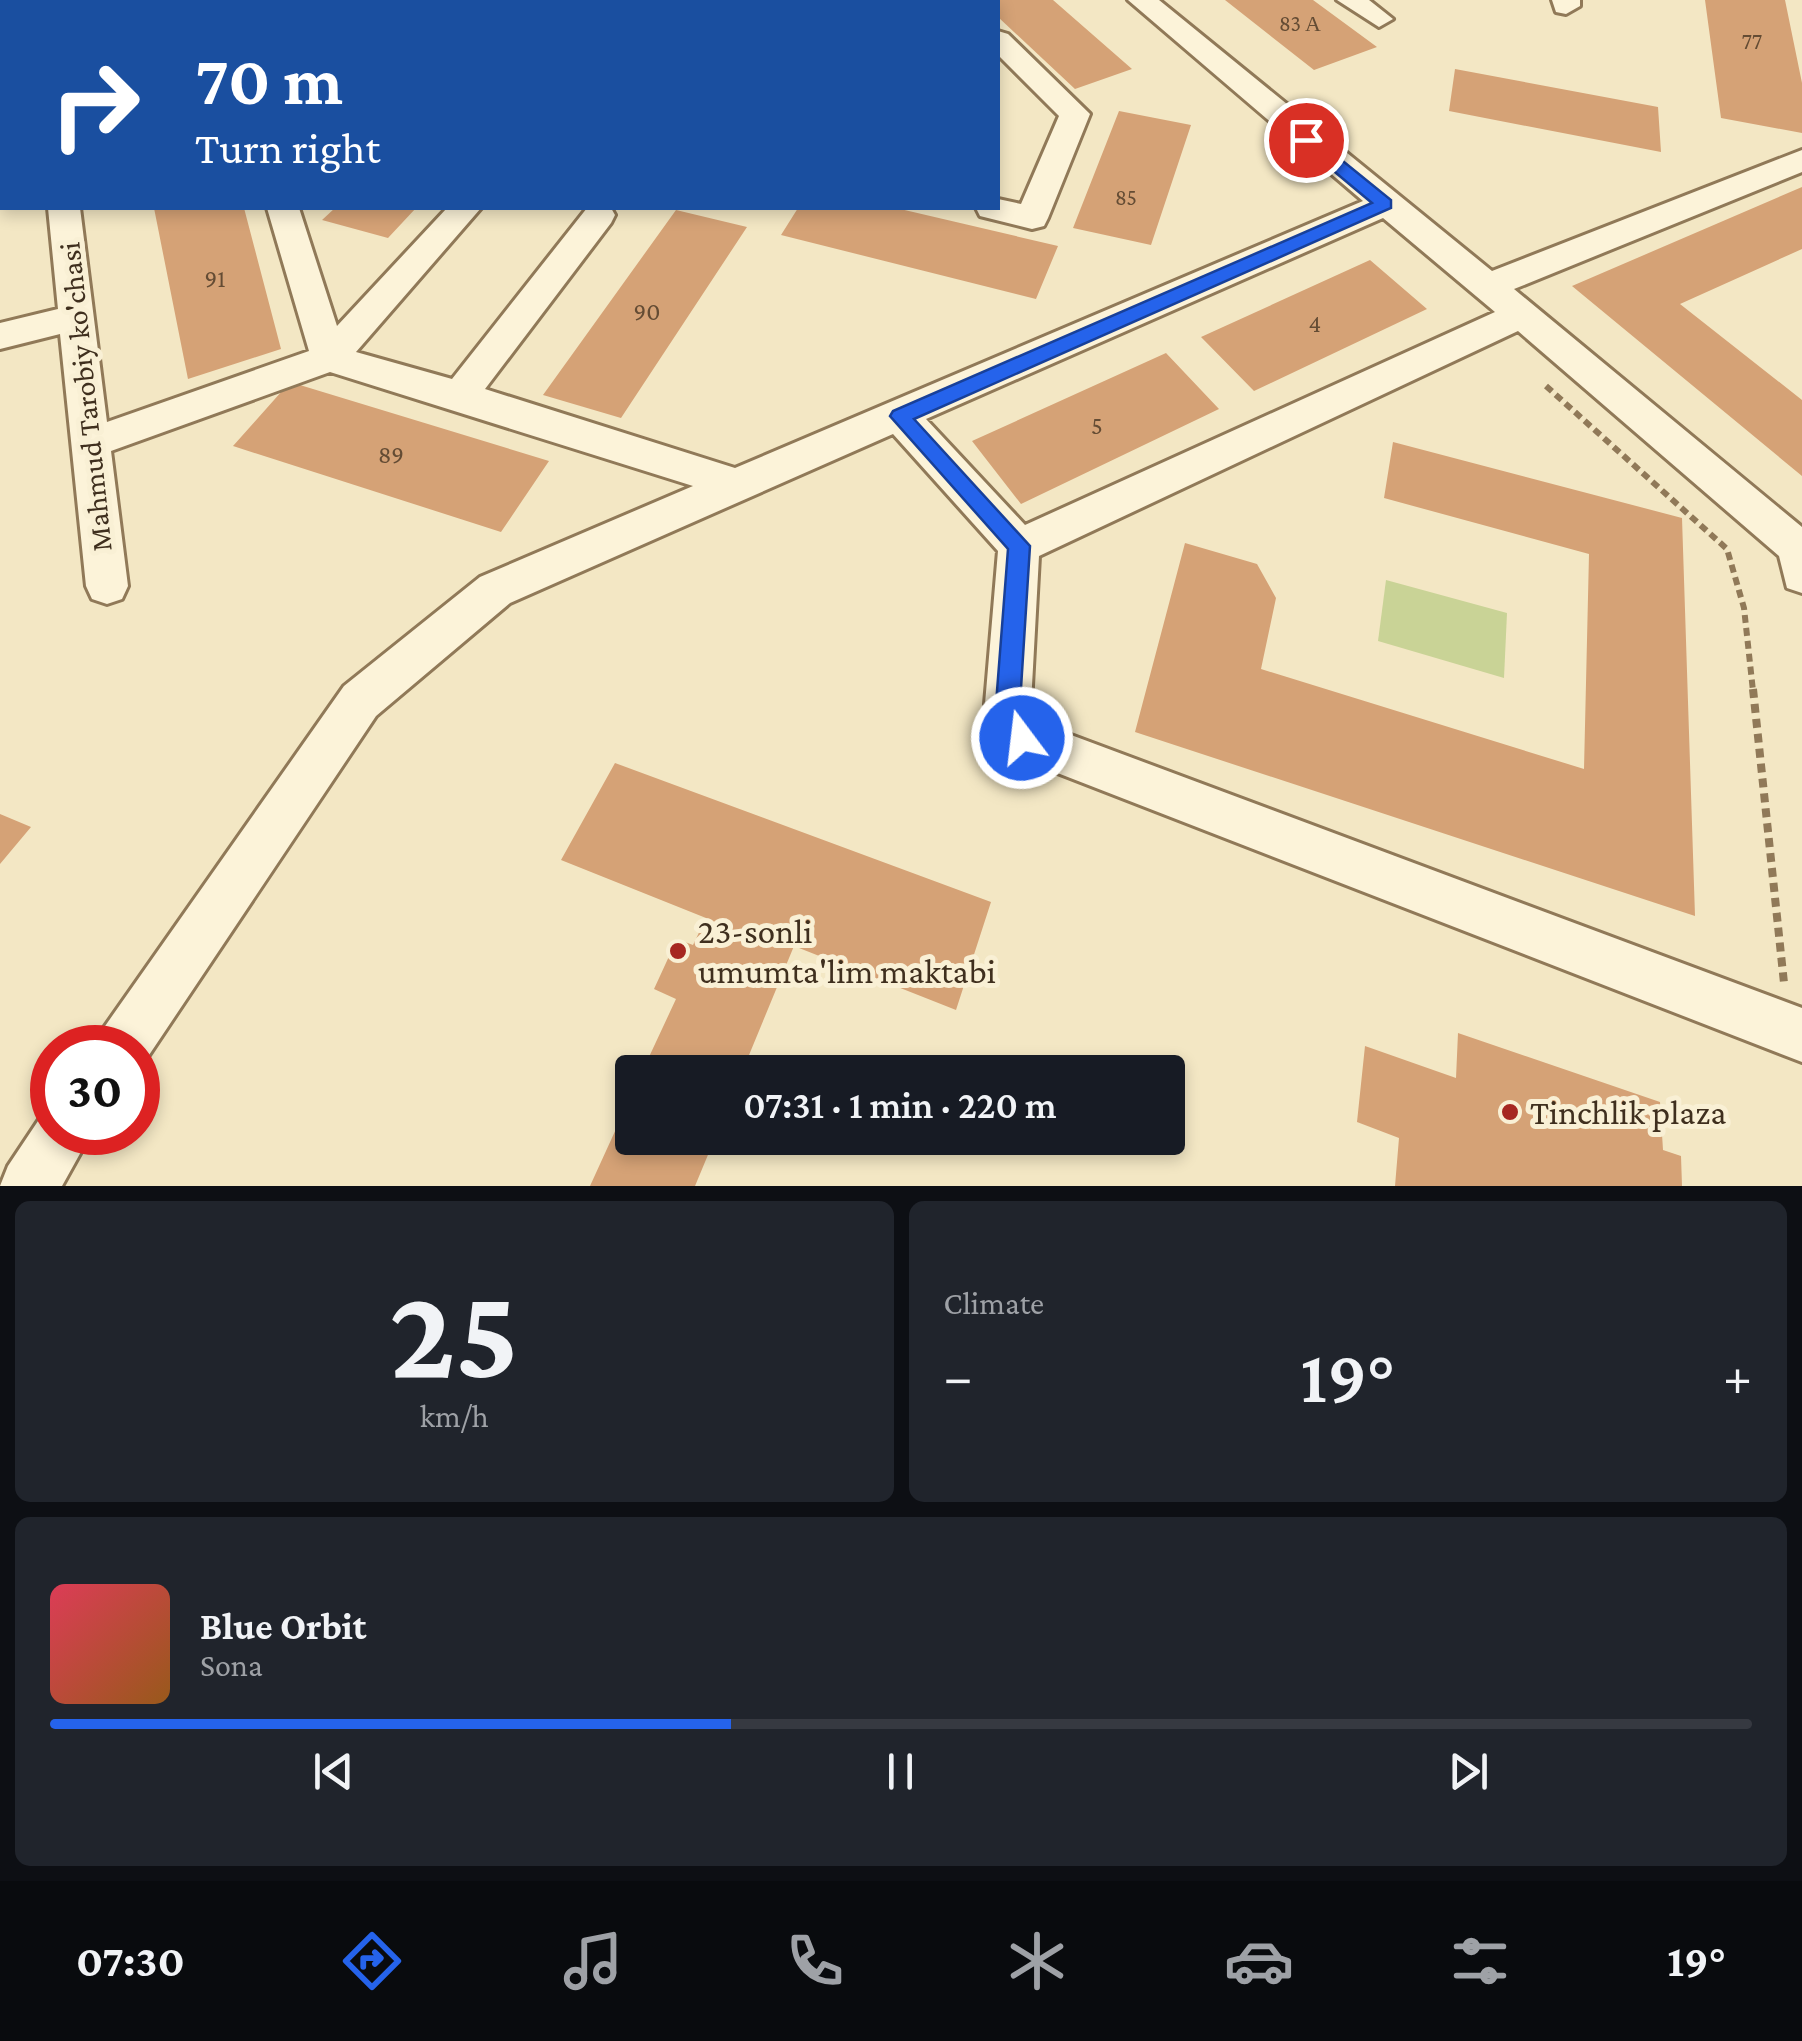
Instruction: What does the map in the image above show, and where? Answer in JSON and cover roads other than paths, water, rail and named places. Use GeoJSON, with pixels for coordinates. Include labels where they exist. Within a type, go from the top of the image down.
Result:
{"type":"FeatureCollection","features":[{"type":"Feature","properties":{"kind":"street"},"geometry":{"type":"LineString","coordinates":[[1142,0],[1520,315],[1801,557]]}},
{"type":"Feature","properties":{"kind":"street"},"geometry":{"type":"LineString","coordinates":[[1351,0],[1378,20]]}},
{"type":"Feature","properties":{"kind":"street"},"geometry":{"type":"LineString","coordinates":[[1000,42],[1075,114],[1032,218],[1000,210]]}},
{"type":"Feature","properties":{"kind":"street"},"geometry":{"type":"LineString","coordinates":[[1486,287],[1802,160]]}},
{"type":"Feature","properties":{"kind":"street"},"geometry":{"type":"LineString","coordinates":[[138,1025],[360,701],[496,590],[1384,204]]}},
{"type":"Feature","properties":{"kind":"street","name":"Mahmud Tarobiy ko'chasi"},"geometry":{"type":"LineString","coordinates":[[64,210],[107,586]]}},
{"type":"Feature","properties":{"kind":"street"},"geometry":{"type":"LineString","coordinates":[[285,210],[329,358]]}},
{"type":"Feature","properties":{"kind":"street"},"geometry":{"type":"LineString","coordinates":[[90,443],[329,358],[463,210]]}},
{"type":"Feature","properties":{"kind":"street"},"geometry":{"type":"LineString","coordinates":[[460,395],[601,210]]}},
{"type":"Feature","properties":{"kind":"street"},"geometry":{"type":"LineString","coordinates":[[1019,546],[1520,315]]}},
{"type":"Feature","properties":{"kind":"street"},"geometry":{"type":"LineString","coordinates":[[0,336],[76,318]]}},
{"type":"Feature","properties":{"kind":"street"},"geometry":{"type":"LineString","coordinates":[[329,358],[460,395],[734,484]]}},
{"type":"Feature","properties":{"kind":"street"},"geometry":{"type":"LineString","coordinates":[[900,416],[1019,546],[1008,704],[1022,738],[1796,1033]]}},
{"type":"Feature","properties":{"kind":"street"},"geometry":{"type":"LineString","coordinates":[[28,1186],[49,1155]]}},
{"type":"Feature","properties":{"kind":"place","name":"23-sonli umumta'lim maktabi"},"geometry":{"type":"Point","coordinates":[678,951]}},
{"type":"Feature","properties":{"kind":"place","name":"Tinchlik plaza"},"geometry":{"type":"Point","coordinates":[1510,1112]}}]}
